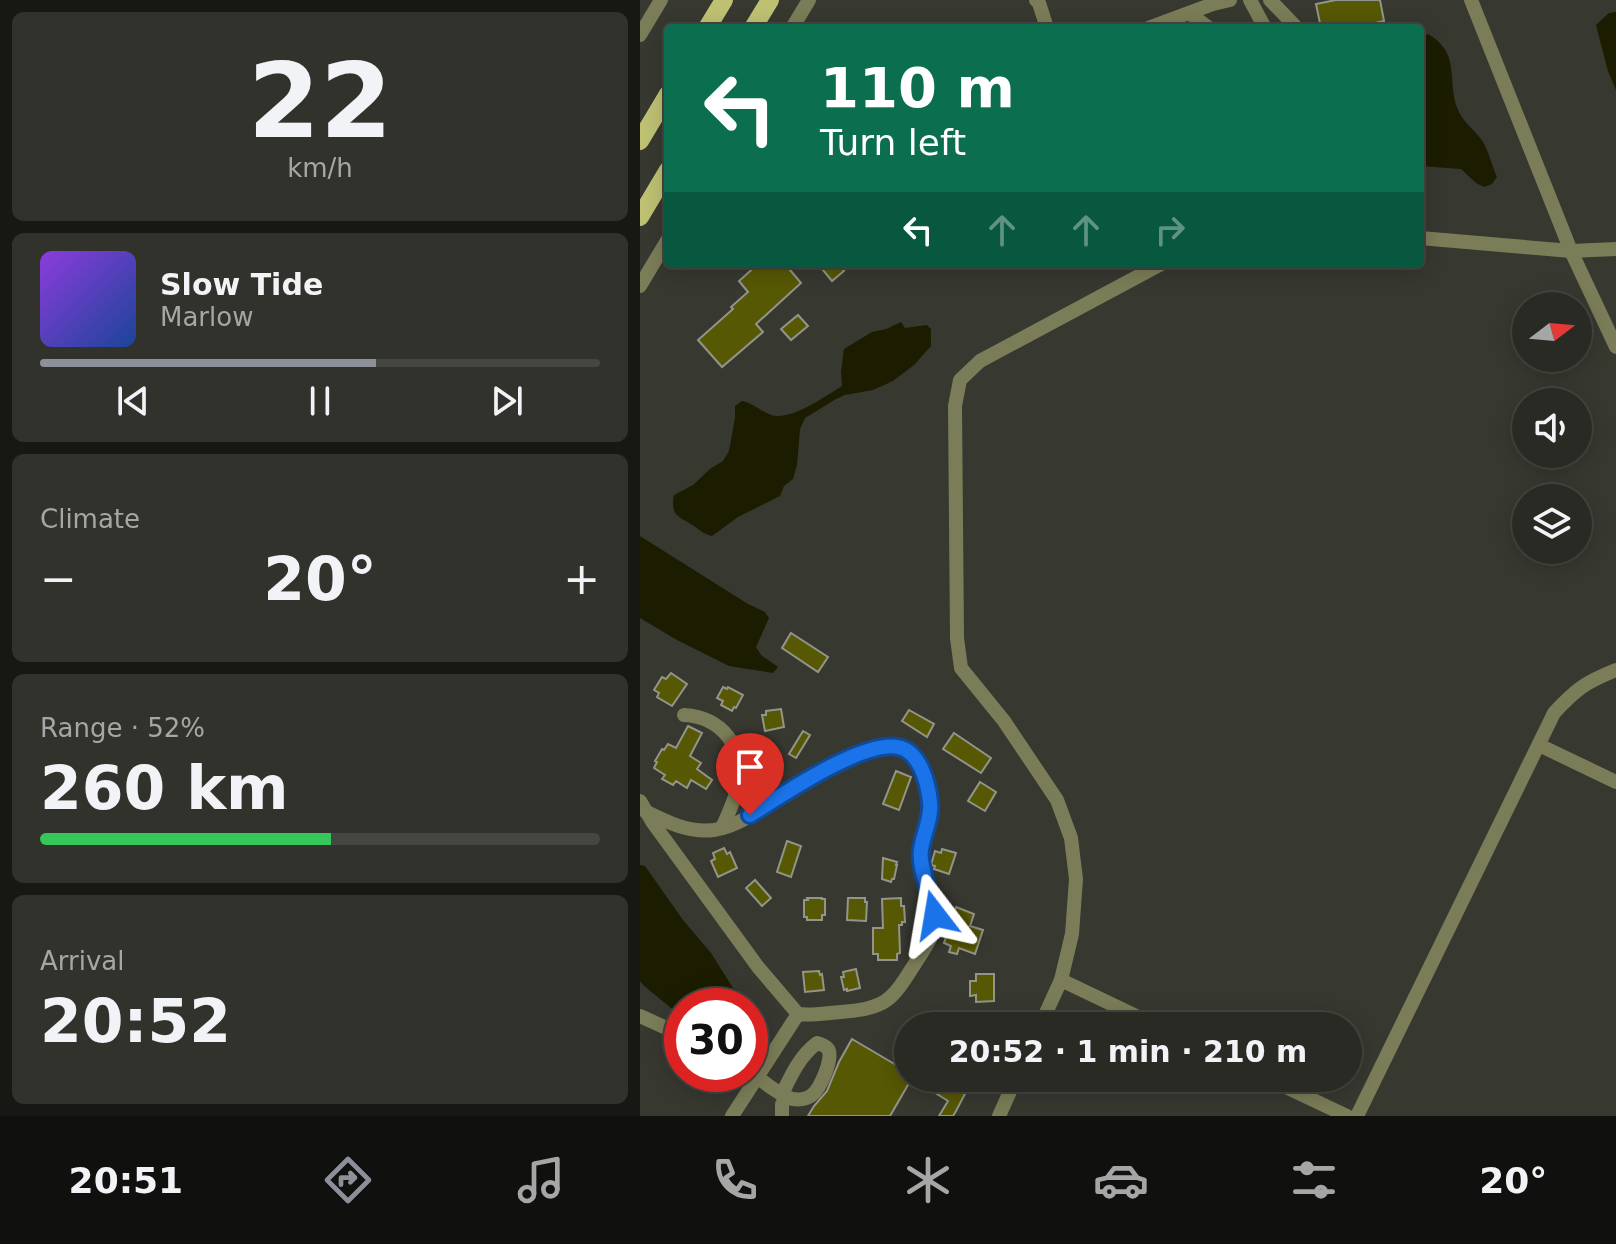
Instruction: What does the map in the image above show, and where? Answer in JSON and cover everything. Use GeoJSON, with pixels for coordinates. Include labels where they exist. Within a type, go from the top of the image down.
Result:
{"type":"FeatureCollection","features":[{"type":"Feature","properties":{"kind":"main road"},"geometry":{"type":"LineString","coordinates":[[709,24],[724,0]]}},
{"type":"Feature","properties":{"kind":"main road"},"geometry":{"type":"LineString","coordinates":[[755,24],[770,0]]}},
{"type":"Feature","properties":{"kind":"main road"},"geometry":{"type":"LineString","coordinates":[[640,141],[664,101]]}},
{"type":"Feature","properties":{"kind":"main road"},"geometry":{"type":"LineString","coordinates":[[640,217],[664,177]]}},
{"type":"Feature","properties":{"kind":"street"},"geometry":{"type":"LineString","coordinates":[[640,35],[661,0]]}},
{"type":"Feature","properties":{"kind":"street"},"geometry":{"type":"LineString","coordinates":[[794,24],[809,0]]}},
{"type":"Feature","properties":{"kind":"street"},"geometry":{"type":"LineString","coordinates":[[1036,0],[1046,24]]}},
{"type":"Feature","properties":{"kind":"street"},"geometry":{"type":"LineString","coordinates":[[1157,24],[1193,8],[1230,0]]}},
{"type":"Feature","properties":{"kind":"street"},"geometry":{"type":"LineString","coordinates":[[1250,0],[1263,24]]}},
{"type":"Feature","properties":{"kind":"street"},"geometry":{"type":"LineString","coordinates":[[1270,0],[1293,24]]}},
{"type":"Feature","properties":{"kind":"street"},"geometry":{"type":"LineString","coordinates":[[1471,0],[1571,251],[1616,347]]}},
{"type":"Feature","properties":{"kind":"street"},"geometry":{"type":"LineString","coordinates":[[1193,8],[1206,24]]}},
{"type":"Feature","properties":{"kind":"street"},"geometry":{"type":"LineString","coordinates":[[1424,238],[1571,251],[1616,249]]}},
{"type":"Feature","properties":{"kind":"street"},"geometry":{"type":"LineString","coordinates":[[640,286],[664,246]]}},
{"type":"Feature","properties":{"kind":"street"},"geometry":{"type":"LineString","coordinates":[[1046,1012],[1061,980],[1072,934],[1076,879],[1071,838],[1057,800],[1004,721],[961,668],[957,638],[955,406],[960,380],[980,361],[1154,268]]}},
{"type":"Feature","properties":{"kind":"street"},"geometry":{"type":"LineString","coordinates":[[1357,1116],[1554,713],[1574,691],[1616,670]]}},
{"type":"Feature","properties":{"kind":"street"},"geometry":{"type":"LineString","coordinates":[[684,715],[710,720],[732,743],[740,768],[738,787],[722,828]]}},
{"type":"Feature","properties":{"kind":"street"},"geometry":{"type":"LineString","coordinates":[[1539,745],[1616,782]]}},
{"type":"Feature","properties":{"kind":"street"},"geometry":{"type":"LineString","coordinates":[[899,747],[913,755],[922,770],[930,804],[926,835],[920,851],[935,915],[934,933],[898,991],[881,1004],[868,1010],[798,1014],[758,967],[642,806],[675,826],[696,831],[722,828],[732,825],[819,772],[867,752],[899,747]]}},
{"type":"Feature","properties":{"kind":"street"},"geometry":{"type":"LineString","coordinates":[[738,787],[756,800],[771,802]]}},
{"type":"Feature","properties":{"kind":"street"},"geometry":{"type":"LineString","coordinates":[[1061,980],[1128,1012]]}},
{"type":"Feature","properties":{"kind":"street"},"geometry":{"type":"LineString","coordinates":[[768,1054],[798,1014]]}},
{"type":"Feature","properties":{"kind":"street"},"geometry":{"type":"LineString","coordinates":[[640,1016],[664,1027]]}},
{"type":"Feature","properties":{"kind":"street"},"geometry":{"type":"LineString","coordinates":[[768,1084],[785,1095],[782,1116]]}},
{"type":"Feature","properties":{"kind":"street"},"geometry":{"type":"LineString","coordinates":[[732,1116],[744,1092]]}},
{"type":"Feature","properties":{"kind":"street"},"geometry":{"type":"LineString","coordinates":[[1004,1114],[1011,1092]]}},
{"type":"Feature","properties":{"kind":"street"},"geometry":{"type":"LineString","coordinates":[[1296,1092],[1347,1116]]}},
{"type":"Feature","properties":{"kind":"shaded area"},"geometry":{"type":"Polygon","coordinates":[[[1616,12],[1616,90],[1596,25],[1609,13],[1616,12]]]}},
{"type":"Feature","properties":{"kind":"shaded area"},"geometry":{"type":"Polygon","coordinates":[[[1428,34],[1446,51],[1455,101],[1461,116],[1487,150],[1497,177],[1492,184],[1484,187],[1461,169],[1424,166],[1424,36],[1428,34]]]}},
{"type":"Feature","properties":{"kind":"shaded area"},"geometry":{"type":"Polygon","coordinates":[[[901,322],[905,328],[927,325],[931,329],[931,346],[914,365],[893,381],[873,390],[845,395],[805,418],[800,429],[793,479],[784,486],[780,496],[738,517],[712,536],[677,515],[673,508],[674,495],[693,485],[723,461],[729,451],[735,406],[742,401],[779,416],[807,407],[842,386],[844,349],[872,332],[901,322]]]}},
{"type":"Feature","properties":{"kind":"shaded area"},"geometry":{"type":"Polygon","coordinates":[[[640,536],[765,612],[769,618],[756,647],[761,655],[778,667],[773,673],[729,666],[640,618],[640,536]]]}},
{"type":"Feature","properties":{"kind":"shaded area"},"geometry":{"type":"Polygon","coordinates":[[[640,865],[645,866],[711,953],[733,988],[664,988],[664,1002],[640,981],[640,865]]]}},
{"type":"Feature","properties":{"kind":"building"},"geometry":{"type":"Polygon","coordinates":[[[1336,0],[1380,0],[1384,21],[1320,24],[1316,4],[1336,0]]]}},
{"type":"Feature","properties":{"kind":"building"},"geometry":{"type":"Polygon","coordinates":[[[754,268],[788,268],[801,283],[756,324],[763,332],[722,367],[698,340],[748,292],[739,281],[754,268]]]}},
{"type":"Feature","properties":{"kind":"building"},"geometry":{"type":"Polygon","coordinates":[[[821,268],[841,268],[844,271],[832,281],[821,268]]]}},
{"type":"Feature","properties":{"kind":"building"},"geometry":{"type":"Polygon","coordinates":[[[798,315],[808,326],[791,340],[781,329],[798,315]]]}},
{"type":"Feature","properties":{"kind":"building"},"geometry":{"type":"Polygon","coordinates":[[[791,633],[828,657],[818,672],[782,648],[791,633]]]}},
{"type":"Feature","properties":{"kind":"building"},"geometry":{"type":"Polygon","coordinates":[[[671,673],[687,684],[672,706],[657,697],[659,693],[654,690],[662,677],[666,679],[671,673]]]}},
{"type":"Feature","properties":{"kind":"building"},"geometry":{"type":"Polygon","coordinates":[[[723,687],[743,695],[732,711],[721,705],[723,701],[717,698],[723,687]]]}},
{"type":"Feature","properties":{"kind":"building"},"geometry":{"type":"Polygon","coordinates":[[[781,709],[784,727],[765,731],[762,715],[766,715],[766,711],[781,709]]]}},
{"type":"Feature","properties":{"kind":"building"},"geometry":{"type":"Polygon","coordinates":[[[909,710],[934,724],[927,737],[902,721],[909,710]]]}},
{"type":"Feature","properties":{"kind":"building"},"geometry":{"type":"Polygon","coordinates":[[[688,726],[702,733],[690,756],[701,763],[697,769],[712,780],[706,789],[691,780],[687,788],[676,781],[673,785],[662,779],[665,775],[654,768],[662,749],[668,744],[676,748],[688,726]]]}},
{"type":"Feature","properties":{"kind":"building"},"geometry":{"type":"Polygon","coordinates":[[[803,731],[810,735],[796,758],[789,754],[803,731]]]}},
{"type":"Feature","properties":{"kind":"building"},"geometry":{"type":"Polygon","coordinates":[[[954,733],[991,758],[981,773],[943,749],[954,733]]]}},
{"type":"Feature","properties":{"kind":"building"},"geometry":{"type":"Polygon","coordinates":[[[762,750],[775,753],[772,772],[753,769],[756,753],[761,754],[762,750]]]}},
{"type":"Feature","properties":{"kind":"building"},"geometry":{"type":"Polygon","coordinates":[[[896,771],[911,777],[899,810],[883,804],[896,771]]]}},
{"type":"Feature","properties":{"kind":"building"},"geometry":{"type":"Polygon","coordinates":[[[980,782],[996,792],[985,811],[968,801],[980,782]]]}},
{"type":"Feature","properties":{"kind":"building"},"geometry":{"type":"Polygon","coordinates":[[[787,841],[801,846],[791,877],[777,872],[787,841]]]}},
{"type":"Feature","properties":{"kind":"building"},"geometry":{"type":"Polygon","coordinates":[[[724,848],[727,854],[730,852],[737,868],[718,877],[711,861],[715,859],[713,853],[724,848]]]}},
{"type":"Feature","properties":{"kind":"building"},"geometry":{"type":"Polygon","coordinates":[[[942,849],[956,853],[949,874],[931,865],[935,851],[941,853],[942,849]]]}},
{"type":"Feature","properties":{"kind":"building"},"geometry":{"type":"Polygon","coordinates":[[[883,858],[897,862],[891,882],[882,879],[883,858]]]}},
{"type":"Feature","properties":{"kind":"building"},"geometry":{"type":"Polygon","coordinates":[[[755,880],[771,898],[762,906],[746,888],[755,880]]]}},
{"type":"Feature","properties":{"kind":"building"},"geometry":{"type":"Polygon","coordinates":[[[848,898],[865,898],[866,921],[847,920],[848,898]]]}},
{"type":"Feature","properties":{"kind":"building"},"geometry":{"type":"Polygon","coordinates":[[[901,898],[905,922],[899,925],[900,953],[897,960],[878,960],[878,954],[873,954],[873,928],[883,928],[882,899],[901,898]]]}},
{"type":"Feature","properties":{"kind":"building"},"geometry":{"type":"Polygon","coordinates":[[[825,899],[822,920],[807,920],[804,917],[804,900],[825,899]]]}},
{"type":"Feature","properties":{"kind":"building"},"geometry":{"type":"Polygon","coordinates":[[[956,907],[974,914],[970,926],[983,930],[975,954],[959,948],[957,954],[949,952],[951,946],[944,943],[956,907]]]}},
{"type":"Feature","properties":{"kind":"building"},"geometry":{"type":"Polygon","coordinates":[[[856,969],[860,988],[844,990],[843,972],[856,969]]]}},
{"type":"Feature","properties":{"kind":"building"},"geometry":{"type":"Polygon","coordinates":[[[819,971],[824,990],[805,992],[803,972],[819,971]]]}},
{"type":"Feature","properties":{"kind":"building"},"geometry":{"type":"Polygon","coordinates":[[[976,974],[994,974],[994,1001],[976,1002],[976,995],[970,996],[970,981],[976,981],[976,974]]]}},
{"type":"Feature","properties":{"kind":"building"},"geometry":{"type":"Polygon","coordinates":[[[852,1039],[894,1064],[894,1092],[904,1092],[890,1116],[808,1116],[827,1091],[852,1039]]]}},
{"type":"Feature","properties":{"kind":"building"},"geometry":{"type":"Polygon","coordinates":[[[966,1092],[953,1116],[939,1116],[948,1101],[937,1094],[966,1092]]]}},
{"type":"Feature","properties":{"kind":"route"},"geometry":{"type":"LineString","coordinates":[[750,815],[819,772],[867,752],[899,747],[913,755],[922,770],[930,804],[926,835],[920,851],[935,915]]}}]}
